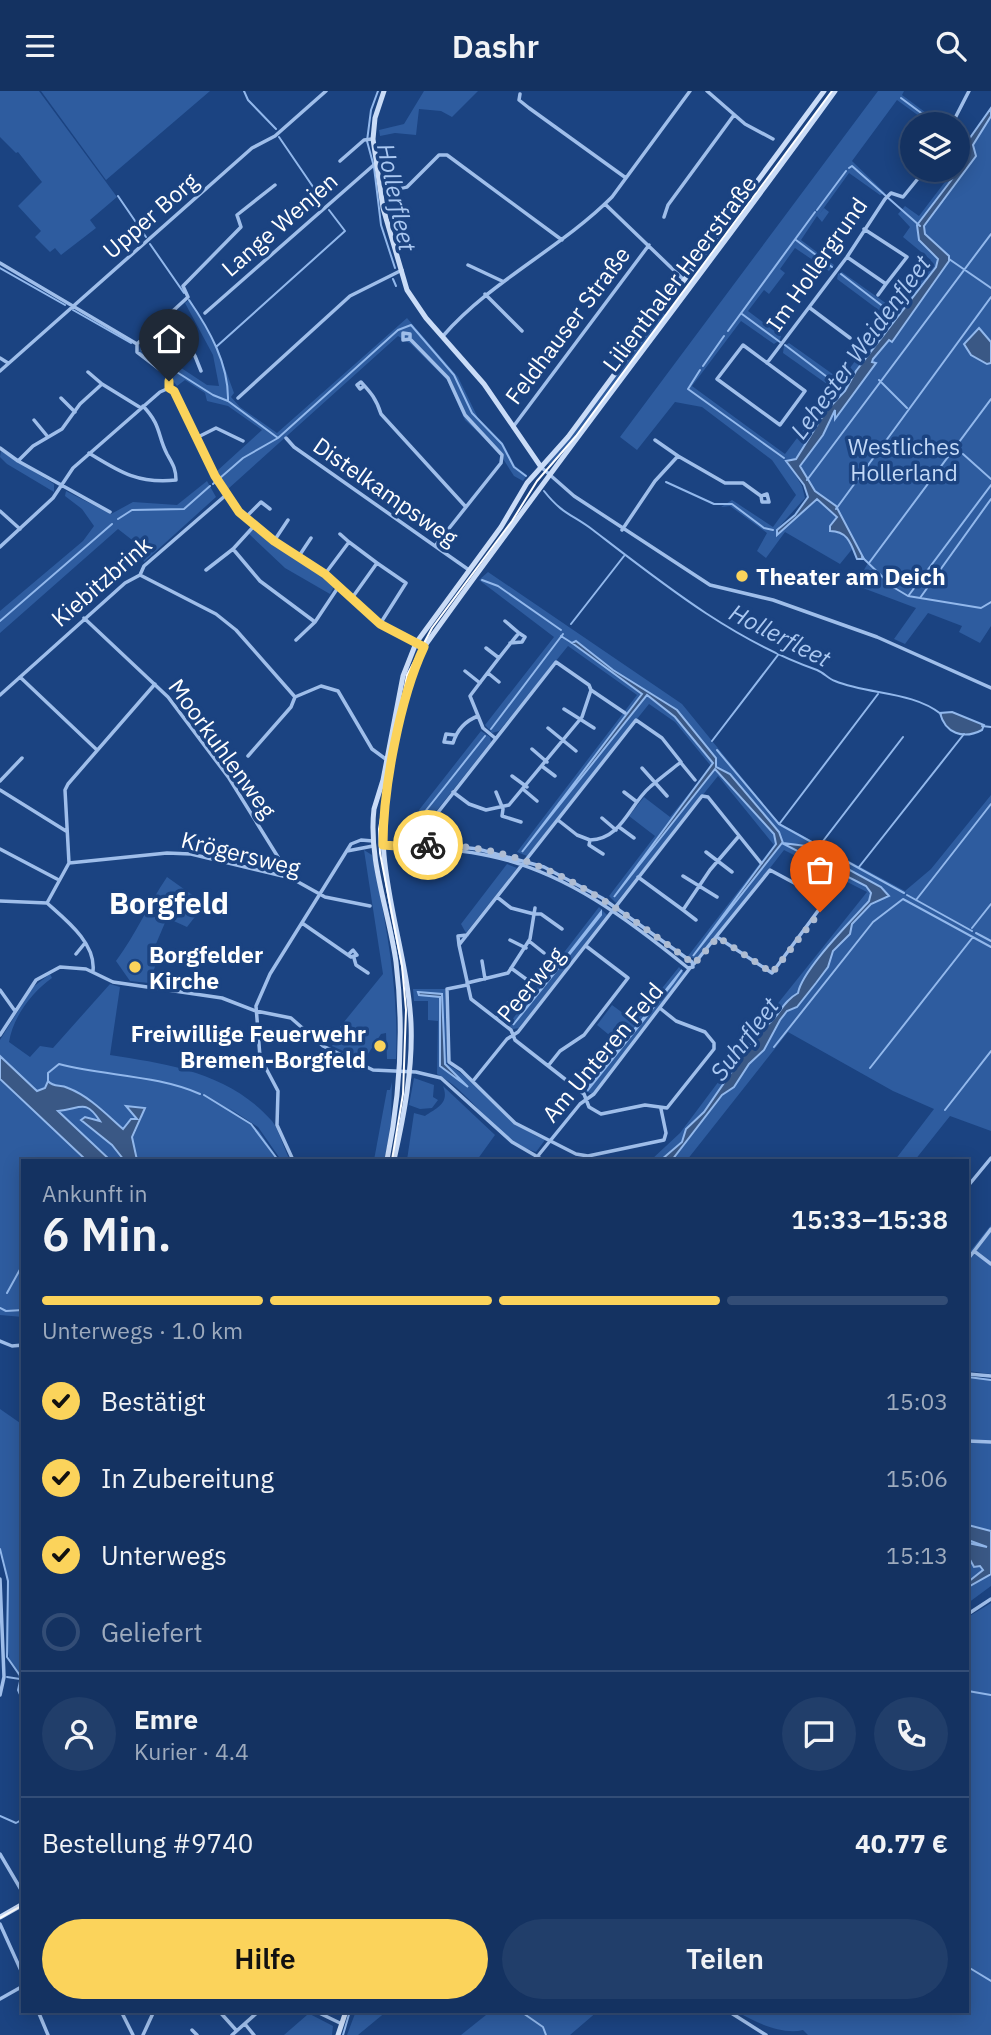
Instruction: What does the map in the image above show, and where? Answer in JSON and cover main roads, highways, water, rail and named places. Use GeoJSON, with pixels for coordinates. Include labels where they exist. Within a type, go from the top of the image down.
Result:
{"type":"FeatureCollection","features":[{"type":"Feature","properties":{"kind":"main road"},"geometry":{"type":"LineString","coordinates":[[384,91],[369,140],[411,299],[479,378],[541,467]]}},
{"type":"Feature","properties":{"kind":"main road","name":"Lilienthaler Heerstraße"},"geometry":{"type":"LineString","coordinates":[[387,1159],[394,1128],[400,1016],[396,963],[373,843],[374,809],[387,760],[401,683],[416,643],[541,467],[568,437],[824,91]]}},
{"type":"Feature","properties":{"kind":"main road","name":"Lilienthaler Heerstraße"},"geometry":{"type":"LineString","coordinates":[[394,1159],[409,1072],[408,992],[383,845],[386,798],[399,733],[424,647],[549,473],[835,91]]}},
{"type":"Feature","properties":{"kind":"main road"},"geometry":{"type":"LineString","coordinates":[[373,843],[383,845]]}},
{"type":"Feature","properties":{"kind":"main road"},"geometry":{"type":"LineString","coordinates":[[0,1917],[21,1905]]}},
{"type":"Feature","properties":{"kind":"main road"},"geometry":{"type":"LineString","coordinates":[[338,2035],[345,2013]]}},
{"type":"Feature","properties":{"kind":"waterway"},"geometry":{"type":"LineString","coordinates":[[244,91],[248,100],[276,129]]}},
{"type":"Feature","properties":{"kind":"waterway","name":"Hollerfleet"},"geometry":{"type":"LineString","coordinates":[[378,91],[371,110],[367,141],[374,167],[381,225],[395,268]]}},
{"type":"Feature","properties":{"kind":"waterway"},"geometry":{"type":"LineString","coordinates":[[901,98],[920,112]]}},
{"type":"Feature","properties":{"kind":"waterway"},"geometry":{"type":"LineString","coordinates":[[279,137],[322,200]]}},
{"type":"Feature","properties":{"kind":"waterway"},"geometry":{"type":"LineString","coordinates":[[849,168],[852,166],[920,226]]}},
{"type":"Feature","properties":{"kind":"waterway"},"geometry":{"type":"LineString","coordinates":[[817,210],[846,171]]}},
{"type":"Feature","properties":{"kind":"waterway"},"geometry":{"type":"LineString","coordinates":[[118,196],[146,237]]}},
{"type":"Feature","properties":{"kind":"waterway"},"geometry":{"type":"LineString","coordinates":[[216,347],[345,231],[329,210]]}},
{"type":"Feature","properties":{"kind":"waterway"},"geometry":{"type":"LineString","coordinates":[[728,331],[815,212]]}},
{"type":"Feature","properties":{"kind":"waterway"},"geometry":{"type":"LineString","coordinates":[[807,480],[991,234]]}},
{"type":"Feature","properties":{"kind":"waterway"},"geometry":{"type":"LineString","coordinates":[[796,240],[832,267]]}},
{"type":"Feature","properties":{"kind":"waterway"},"geometry":{"type":"LineString","coordinates":[[150,244],[184,293]]}},
{"type":"Feature","properties":{"kind":"waterway"},"geometry":{"type":"LineString","coordinates":[[949,259],[991,288]]}},
{"type":"Feature","properties":{"kind":"waterway"},"geometry":{"type":"LineString","coordinates":[[0,268],[65,305]]}},
{"type":"Feature","properties":{"kind":"waterway","name":"Lehester Weidenfleet"},"geometry":{"type":"LineString","coordinates":[[841,274],[889,311]]}},
{"type":"Feature","properties":{"kind":"waterway","name":"Hollerfleet"},"geometry":{"type":"LineString","coordinates":[[393,279],[396,286]]}},
{"type":"Feature","properties":{"kind":"waterway"},"geometry":{"type":"LineString","coordinates":[[836,509],[991,297]]}},
{"type":"Feature","properties":{"kind":"waterway"},"geometry":{"type":"LineString","coordinates":[[189,300],[216,347],[225,374],[228,401]]}},
{"type":"Feature","properties":{"kind":"waterway"},"geometry":{"type":"LineString","coordinates":[[73,310],[131,343]]}},
{"type":"Feature","properties":{"kind":"waterway"},"geometry":{"type":"LineString","coordinates":[[742,314],[780,342]]}},
{"type":"Feature","properties":{"kind":"waterway","name":"Hollerfleet"},"geometry":{"type":"LineString","coordinates":[[411,325],[454,375],[472,413],[502,444],[514,467],[526,476]]}},
{"type":"Feature","properties":{"kind":"waterway"},"geometry":{"type":"LineString","coordinates":[[220,478],[243,458],[278,438],[398,330],[411,325]]}},
{"type":"Feature","properties":{"kind":"waterway"},"geometry":{"type":"LineString","coordinates":[[703,366],[724,336]]}},
{"type":"Feature","properties":{"kind":"waterway","name":"Lehester Weidenfleet"},"geometry":{"type":"LineString","coordinates":[[785,345],[835,383]]}},
{"type":"Feature","properties":{"kind":"waterway"},"geometry":{"type":"LineString","coordinates":[[142,350],[213,395],[228,401],[278,438]]}},
{"type":"Feature","properties":{"kind":"waterway"},"geometry":{"type":"LineString","coordinates":[[700,370],[688,389],[784,458]]}},
{"type":"Feature","properties":{"kind":"waterway"},"geometry":{"type":"LineString","coordinates":[[879,380],[907,408]]}},
{"type":"Feature","properties":{"kind":"waterway"},"geometry":{"type":"LineString","coordinates":[[869,563],[991,399]]}},
{"type":"Feature","properties":{"kind":"waterway"},"geometry":{"type":"LineString","coordinates":[[963,454],[991,479]]}},
{"type":"Feature","properties":{"kind":"waterway"},"geometry":{"type":"LineString","coordinates":[[666,482],[714,504],[732,504],[764,528],[773,530]]}},
{"type":"Feature","properties":{"kind":"waterway"},"geometry":{"type":"LineString","coordinates":[[909,595],[991,485]]}},
{"type":"Feature","properties":{"kind":"waterway"},"geometry":{"type":"LineString","coordinates":[[118,519],[132,510],[184,509],[210,486]]}},
{"type":"Feature","properties":{"kind":"waterway","name":"Hollerfleet"},"geometry":{"type":"LineString","coordinates":[[544,491],[562,510],[728,627],[835,681],[917,701],[941,714]]}},
{"type":"Feature","properties":{"kind":"waterway"},"geometry":{"type":"LineString","coordinates":[[920,598],[991,499]]}},
{"type":"Feature","properties":{"kind":"waterway"},"geometry":{"type":"LineString","coordinates":[[0,621],[112,524]]}},
{"type":"Feature","properties":{"kind":"waterway"},"geometry":{"type":"LineString","coordinates":[[571,624],[624,556]]}},
{"type":"Feature","properties":{"kind":"waterway"},"geometry":{"type":"LineString","coordinates":[[862,557],[893,587],[908,596],[981,608],[991,602]]}},
{"type":"Feature","properties":{"kind":"waterway"},"geometry":{"type":"LineString","coordinates":[[482,580],[498,586],[561,630]]}},
{"type":"Feature","properties":{"kind":"waterway"},"geometry":{"type":"LineString","coordinates":[[491,729],[563,634]]}},
{"type":"Feature","properties":{"kind":"waterway","name":"Suhrfleet"},"geometry":{"type":"LineString","coordinates":[[561,636],[572,643]]}},
{"type":"Feature","properties":{"kind":"waterway"},"geometry":{"type":"LineString","coordinates":[[712,741],[778,655]]}},
{"type":"Feature","properties":{"kind":"waterway"},"geometry":{"type":"LineString","coordinates":[[780,823],[878,694]]}},
{"type":"Feature","properties":{"kind":"waterway","name":"Hollerfleet"},"geometry":{"type":"LineString","coordinates":[[982,726],[991,727]]}},
{"type":"Feature","properties":{"kind":"waterway"},"geometry":{"type":"LineString","coordinates":[[859,867],[964,734]]}},
{"type":"Feature","properties":{"kind":"waterway"},"geometry":{"type":"LineString","coordinates":[[422,836],[424,813],[485,736]]}},
{"type":"Feature","properties":{"kind":"waterway"},"geometry":{"type":"LineString","coordinates":[[820,845],[903,737]]}},
{"type":"Feature","properties":{"kind":"waterway"},"geometry":{"type":"LineString","coordinates":[[717,750],[779,824],[904,893]]}},
{"type":"Feature","properties":{"kind":"waterway"},"geometry":{"type":"LineString","coordinates":[[916,900],[991,804]]}},
{"type":"Feature","properties":{"kind":"waterway"},"geometry":{"type":"LineString","coordinates":[[907,895],[972,931]]}},
{"type":"Feature","properties":{"kind":"waterway"},"geometry":{"type":"LineString","coordinates":[[774,1047],[873,922],[903,899],[991,947]]}},
{"type":"Feature","properties":{"kind":"waterway"},"geometry":{"type":"LineString","coordinates":[[972,928],[991,904]]}},
{"type":"Feature","properties":{"kind":"waterway"},"geometry":{"type":"LineString","coordinates":[[976,933],[991,941]]}},
{"type":"Feature","properties":{"kind":"waterway"},"geometry":{"type":"LineString","coordinates":[[870,1068],[973,937]]}},
{"type":"Feature","properties":{"kind":"waterway"},"geometry":{"type":"LineString","coordinates":[[945,1110],[991,1051]]}},
{"type":"Feature","properties":{"kind":"waterway"},"geometry":{"type":"LineString","coordinates":[[48,1081],[48,1073],[59,1064],[149,1079],[200,1094]]}},
{"type":"Feature","properties":{"kind":"waterway"},"geometry":{"type":"LineString","coordinates":[[204,1095],[251,1124],[277,1159]]}},
{"type":"Feature","properties":{"kind":"waterway"},"geometry":{"type":"LineString","coordinates":[[7,1293],[21,1268]]}},
{"type":"Feature","properties":{"kind":"waterway"},"geometry":{"type":"LineString","coordinates":[[0,1308],[6,1311],[21,1310]]}},
{"type":"Feature","properties":{"kind":"waterway"},"geometry":{"type":"LineString","coordinates":[[969,1377],[991,1380]]}},
{"type":"Feature","properties":{"kind":"waterway"},"geometry":{"type":"LineString","coordinates":[[0,1549],[8,1581],[7,1657],[21,1677]]}},
{"type":"Feature","properties":{"kind":"waterway"},"geometry":{"type":"LineString","coordinates":[[7,1677],[20,1679]]}},
{"type":"Feature","properties":{"kind":"waterway"},"geometry":{"type":"LineString","coordinates":[[21,1677],[18,1690],[21,1697]]}},
{"type":"Feature","properties":{"kind":"waterway"},"geometry":{"type":"LineString","coordinates":[[969,1691],[991,1695]]}},
{"type":"Feature","properties":{"kind":"waterway"},"geometry":{"type":"LineString","coordinates":[[0,1816],[16,1823],[21,1820]]}},
{"type":"Feature","properties":{"kind":"waterway"},"geometry":{"type":"LineString","coordinates":[[969,1968],[991,1981]]}},
{"type":"Feature","properties":{"kind":"waterway"},"geometry":{"type":"LineString","coordinates":[[343,2035],[349,2013]]}},
{"type":"Feature","properties":{"kind":"waterway"},"geometry":{"type":"LineString","coordinates":[[523,2013],[543,2027],[546,2035]]}},
{"type":"Feature","properties":{"kind":"tram line"},"geometry":{"type":"LineString","coordinates":[[392,1159],[403,1094],[406,1010],[402,966],[380,853],[379,829],[407,675],[432,628],[512,521],[537,481],[576,436],[832,91]]}},
{"type":"Feature","properties":{"kind":"tram line"},"geometry":{"type":"LineString","coordinates":[[0,1918],[21,1906]]}},
{"type":"Feature","properties":{"kind":"place","name":"Theater am Deich"},"geometry":{"type":"Point","coordinates":[742,576]}},
{"type":"Feature","properties":{"kind":"place","name":"Borgfelder Kirche"},"geometry":{"type":"Point","coordinates":[135,967]}},
{"type":"Feature","properties":{"kind":"place","name":"Freiwillige Feuerwehr Bremen-Borgfeld"},"geometry":{"type":"Point","coordinates":[380,1046]}},
{"type":"Feature","properties":{"kind":"district","name":"Borgfeld"},"geometry":{"type":"Point","coordinates":[169,902]}},
{"type":"Feature","properties":{"kind":"park label","name":"Westliches Hollerland"},"geometry":{"type":"Point","coordinates":[904,459]}}]}
